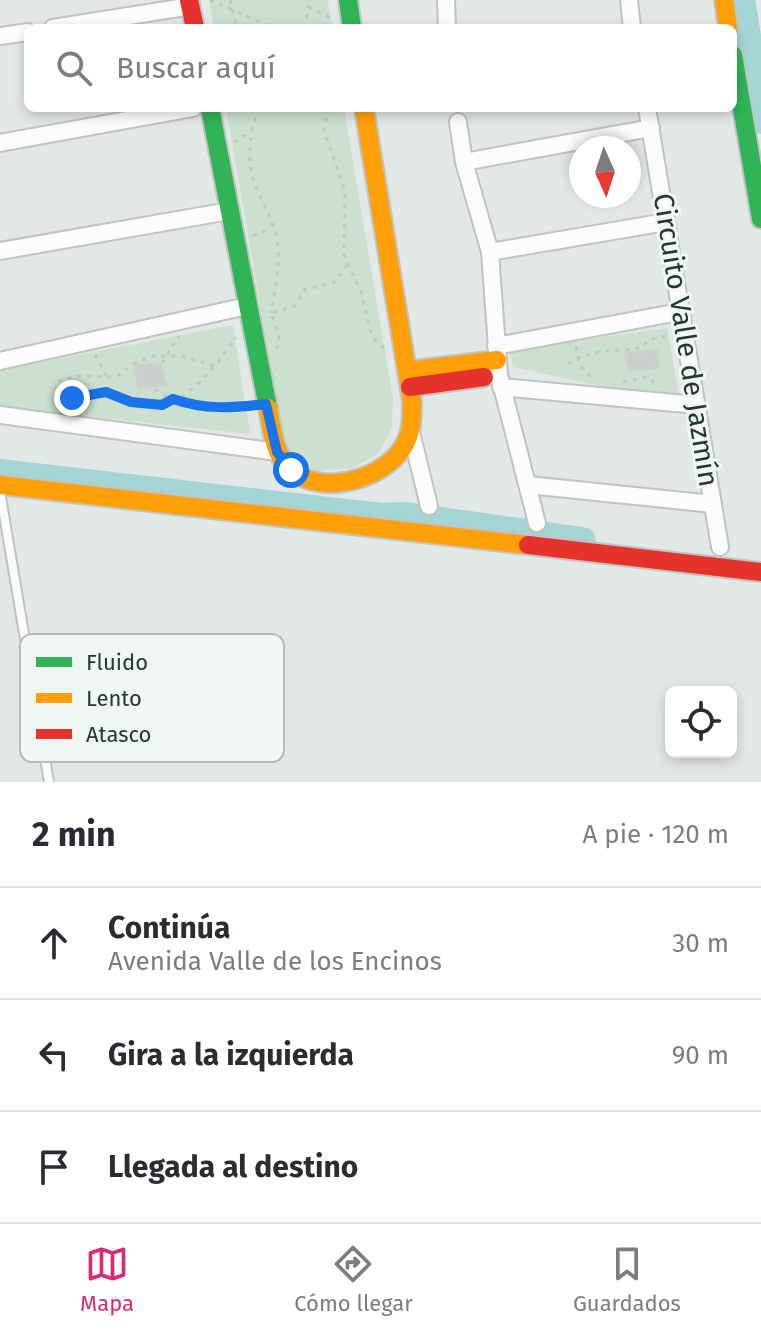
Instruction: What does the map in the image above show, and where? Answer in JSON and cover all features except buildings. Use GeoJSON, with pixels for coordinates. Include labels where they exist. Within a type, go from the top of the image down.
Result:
{"type":"FeatureCollection","features":[{"type":"Feature","properties":{"kind":"street"},"geometry":{"type":"LineString","coordinates":[[446,0],[447,24]]}},
{"type":"Feature","properties":{"kind":"street"},"geometry":{"type":"LineString","coordinates":[[629,0],[632,24]]}},
{"type":"Feature","properties":{"kind":"street"},"geometry":{"type":"LineString","coordinates":[[724,0],[727,24]]}},
{"type":"Feature","properties":{"kind":"street"},"geometry":{"type":"LineString","coordinates":[[75,24],[190,3],[194,24]]}},
{"type":"Feature","properties":{"kind":"street"},"geometry":{"type":"LineString","coordinates":[[0,36],[24,33]]}},
{"type":"Feature","properties":{"kind":"street"},"geometry":{"type":"LineString","coordinates":[[737,78],[761,219]]}},
{"type":"Feature","properties":{"kind":"street"},"geometry":{"type":"LineString","coordinates":[[0,143],[171,112]]}},
{"type":"Feature","properties":{"kind":"street"},"geometry":{"type":"LineString","coordinates":[[211,112],[277,452],[291,470],[311,479],[351,482],[370,476],[391,459],[403,447],[411,432]]}},
{"type":"Feature","properties":{"kind":"street"},"geometry":{"type":"LineString","coordinates":[[365,112],[412,402],[411,432],[429,506]]}},
{"type":"Feature","properties":{"kind":"street","name":"Circuito Valle de Jazmín"},"geometry":{"type":"LineString","coordinates":[[648,112],[720,547]]}},
{"type":"Feature","properties":{"kind":"street"},"geometry":{"type":"LineString","coordinates":[[458,122],[464,162],[490,252],[498,367],[537,523]]}},
{"type":"Feature","properties":{"kind":"street"},"geometry":{"type":"LineString","coordinates":[[464,162],[651,128]]}},
{"type":"Feature","properties":{"kind":"street"},"geometry":{"type":"LineString","coordinates":[[0,251],[229,211]]}},
{"type":"Feature","properties":{"kind":"street"},"geometry":{"type":"LineString","coordinates":[[490,252],[666,222]]}},
{"type":"Feature","properties":{"kind":"street"},"geometry":{"type":"LineString","coordinates":[[0,361],[181,321],[248,311]]}},
{"type":"Feature","properties":{"kind":"street"},"geometry":{"type":"LineString","coordinates":[[408,379],[498,367],[574,332],[679,312]]}},
{"type":"Feature","properties":{"kind":"street"},"geometry":{"type":"LineString","coordinates":[[498,367],[661,402],[697,405]]}},
{"type":"Feature","properties":{"kind":"street"},"geometry":{"type":"LineString","coordinates":[[0,415],[277,452]]}},
{"type":"Feature","properties":{"kind":"street","name":"Circuito Valle de Jazmín"},"geometry":{"type":"LineString","coordinates":[[528,485],[713,504]]}},
{"type":"Feature","properties":{"kind":"street"},"geometry":{"type":"LineString","coordinates":[[0,488],[464,535],[761,572]]}},
{"type":"Feature","properties":{"kind":"lane"},"geometry":{"type":"LineString","coordinates":[[0,488],[24,634]]}},
{"type":"Feature","properties":{"kind":"lane"},"geometry":{"type":"LineString","coordinates":[[46,762],[49,782]]}},
{"type":"Feature","properties":{"kind":"path"},"geometry":{"type":"LineString","coordinates":[[210,0],[265,24]]}},
{"type":"Feature","properties":{"kind":"path"},"geometry":{"type":"LineString","coordinates":[[230,0],[236,24]]}},
{"type":"Feature","properties":{"kind":"path"},"geometry":{"type":"LineString","coordinates":[[306,24],[309,0]]}},
{"type":"Feature","properties":{"kind":"path"},"geometry":{"type":"LineString","coordinates":[[308,7],[331,19],[350,15]]}},
{"type":"Feature","properties":{"kind":"path"},"geometry":{"type":"LineString","coordinates":[[257,112],[248,156],[255,185],[270,213],[279,261],[271,313],[279,335],[276,357],[261,378]]}},
{"type":"Feature","properties":{"kind":"path"},"geometry":{"type":"LineString","coordinates":[[327,112],[324,130],[345,191],[344,255],[361,292],[372,337],[382,348],[403,346]]}},
{"type":"Feature","properties":{"kind":"path"},"geometry":{"type":"LineString","coordinates":[[271,313],[295,306],[304,290],[335,282],[348,263]]}},
{"type":"Feature","properties":{"kind":"path"},"geometry":{"type":"LineString","coordinates":[[49,421],[52,412],[72,398],[106,392],[131,402],[162,405],[199,385],[215,366],[248,311]]}},
{"type":"Feature","properties":{"kind":"path"},"geometry":{"type":"LineString","coordinates":[[162,363],[178,341],[181,321]]}},
{"type":"Feature","properties":{"kind":"path"},"geometry":{"type":"LineString","coordinates":[[574,332],[577,357],[587,375],[597,379]]}},
{"type":"Feature","properties":{"kind":"path"},"geometry":{"type":"LineString","coordinates":[[568,364],[577,357],[641,348],[650,339],[685,333]]}},
{"type":"Feature","properties":{"kind":"path"},"geometry":{"type":"LineString","coordinates":[[94,354],[107,377]]}},
{"type":"Feature","properties":{"kind":"path"},"geometry":{"type":"LineString","coordinates":[[58,381],[77,376],[116,377],[135,363],[155,356],[181,356],[215,366]]}},
{"type":"Feature","properties":{"kind":"path"},"geometry":{"type":"LineString","coordinates":[[621,383],[648,377],[660,388],[661,402]]}},
{"type":"Feature","properties":{"kind":"path"},"geometry":{"type":"LineString","coordinates":[[155,389],[194,406],[224,409],[266,404]]}},
{"type":"Feature","properties":{"kind":"green space"},"geometry":{"type":"Polygon","coordinates":[[[209,0],[328,0],[331,24],[213,24],[209,0]]]}},
{"type":"Feature","properties":{"kind":"green space"},"geometry":{"type":"Polygon","coordinates":[[[227,112],[345,112],[393,398],[392,428],[378,454],[353,468],[315,471],[286,455],[227,112]]]}},
{"type":"Feature","properties":{"kind":"green space"},"geometry":{"type":"Polygon","coordinates":[[[233,325],[250,434],[0,407],[0,370],[233,325]]]}},
{"type":"Feature","properties":{"kind":"green space"},"geometry":{"type":"Polygon","coordinates":[[[667,328],[680,400],[651,397],[513,367],[510,353],[561,343],[667,328]]]}},
{"type":"Feature","properties":{"kind":"waterway"},"geometry":{"type":"LineString","coordinates":[[741,0],[761,120]]}},
{"type":"Feature","properties":{"kind":"waterway"},"geometry":{"type":"LineString","coordinates":[[0,473],[381,517],[406,516],[582,541]]}},
{"type":"Feature","properties":{"kind":"traffic: fast"},"geometry":{"type":"LineString","coordinates":[[348,0],[351,24]]}},
{"type":"Feature","properties":{"kind":"traffic: fast"},"geometry":{"type":"LineString","coordinates":[[737,78],[761,219]]}},
{"type":"Feature","properties":{"kind":"traffic: fast"},"geometry":{"type":"LineString","coordinates":[[211,112],[268,408]]}},
{"type":"Feature","properties":{"kind":"traffic: slow"},"geometry":{"type":"LineString","coordinates":[[724,0],[727,24]]}},
{"type":"Feature","properties":{"kind":"traffic: slow"},"geometry":{"type":"LineString","coordinates":[[268,408],[282,460],[299,476],[314,481],[347,482],[364,477],[392,460],[408,438],[412,402],[365,112]]}},
{"type":"Feature","properties":{"kind":"traffic: slow"},"geometry":{"type":"LineString","coordinates":[[407,371],[497,360]]}},
{"type":"Feature","properties":{"kind":"traffic: slow"},"geometry":{"type":"LineString","coordinates":[[0,485],[528,545]]}},
{"type":"Feature","properties":{"kind":"traffic: jam"},"geometry":{"type":"LineString","coordinates":[[189,0],[194,24]]}},
{"type":"Feature","properties":{"kind":"traffic: jam"},"geometry":{"type":"LineString","coordinates":[[410,387],[484,377]]}},
{"type":"Feature","properties":{"kind":"traffic: jam"},"geometry":{"type":"LineString","coordinates":[[528,545],[761,572]]}},
{"type":"Feature","properties":{"kind":"route"},"geometry":{"type":"LineString","coordinates":[[72,398],[106,392],[131,402],[162,405],[173,399],[194,406],[224,409],[266,404],[277,452],[291,470]]}}]}
